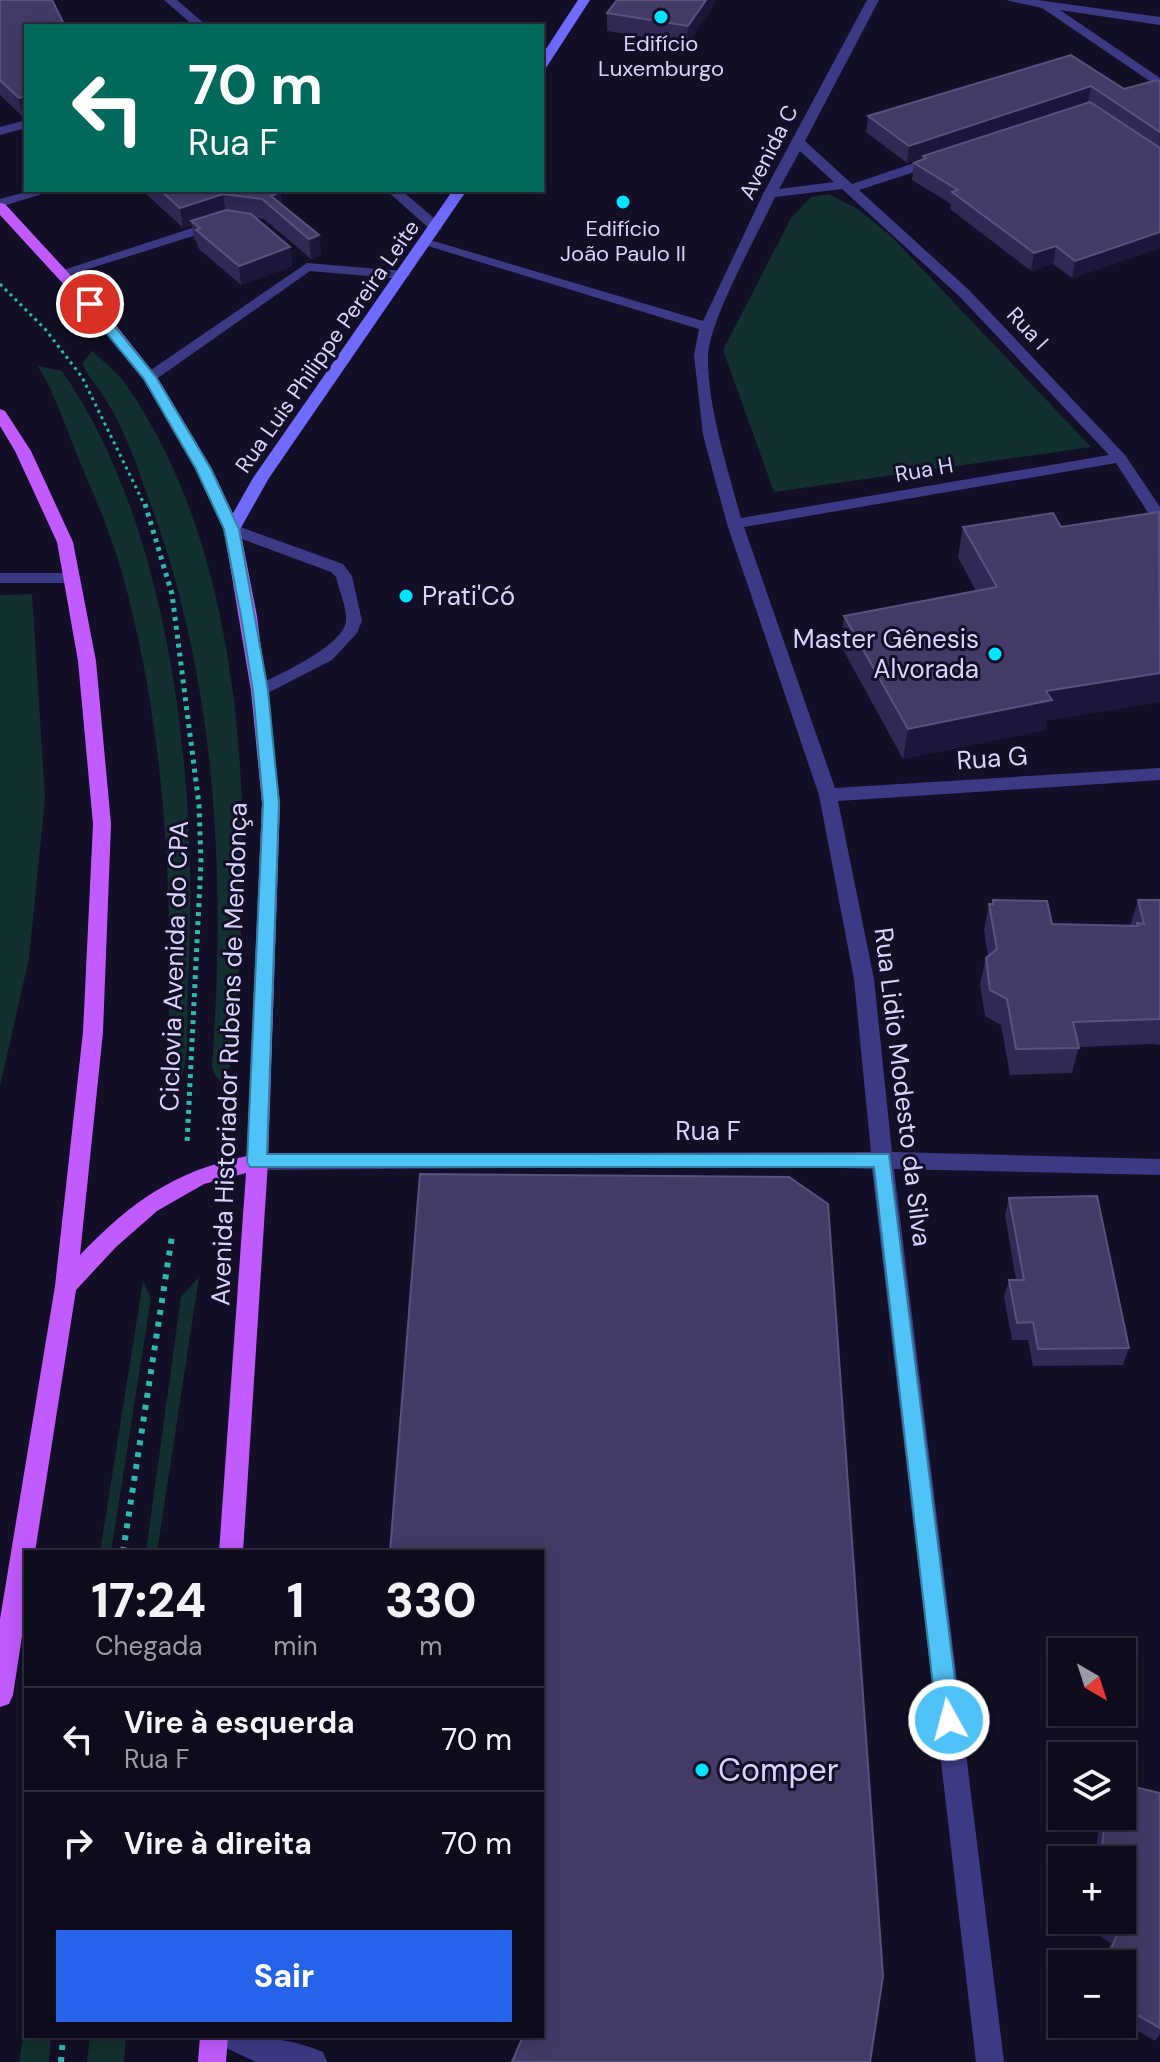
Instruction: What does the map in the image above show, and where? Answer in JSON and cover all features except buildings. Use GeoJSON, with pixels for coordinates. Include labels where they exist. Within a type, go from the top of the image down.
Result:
{"type":"FeatureCollection","features":[{"type":"Feature","properties":{"kind":"main road","name":"Avenida Historiador Rubens de Mendonça"},"geometry":{"type":"LineString","coordinates":[[0,205],[106,322],[150,377],[204,469],[232,529],[260,691],[271,803],[257,1162],[231,1550]]}},
{"type":"Feature","properties":{"kind":"main road"},"geometry":{"type":"LineString","coordinates":[[0,414],[23,451],[65,542],[87,661],[102,824],[93,1032],[66,1286],[0,1690]]}},
{"type":"Feature","properties":{"kind":"main road"},"geometry":{"type":"LineString","coordinates":[[66,1286],[105,1243],[146,1205],[182,1183],[218,1168],[257,1162]]}},
{"type":"Feature","properties":{"kind":"main road"},"geometry":{"type":"LineString","coordinates":[[212,2062],[214,2038]]}},
{"type":"Feature","properties":{"kind":"street"},"geometry":{"type":"LineString","coordinates":[[170,0],[199,24]]}},
{"type":"Feature","properties":{"kind":"street"},"geometry":{"type":"LineString","coordinates":[[544,62],[584,0]]}},
{"type":"Feature","properties":{"kind":"street","name":"Avenida C"},"geometry":{"type":"LineString","coordinates":[[707,327],[770,194],[873,0]]}},
{"type":"Feature","properties":{"kind":"street"},"geometry":{"type":"LineString","coordinates":[[1012,0],[1160,21]]}},
{"type":"Feature","properties":{"kind":"street"},"geometry":{"type":"LineString","coordinates":[[1044,5],[1160,84]]}},
{"type":"Feature","properties":{"kind":"street"},"geometry":{"type":"LineString","coordinates":[[0,131],[24,125]]}},
{"type":"Feature","properties":{"kind":"street","name":"Rua I"},"geometry":{"type":"LineString","coordinates":[[798,142],[964,293],[1120,458],[1160,519]]}},
{"type":"Feature","properties":{"kind":"street"},"geometry":{"type":"LineString","coordinates":[[770,194],[846,187],[954,155]]}},
{"type":"Feature","properties":{"kind":"street"},"geometry":{"type":"LineString","coordinates":[[0,205],[42,192]]}},
{"type":"Feature","properties":{"kind":"street"},"geometry":{"type":"LineString","coordinates":[[395,192],[436,227]]}},
{"type":"Feature","properties":{"kind":"street","name":"Rua Luis Philippe Pereira Leite"},"geometry":{"type":"LineString","coordinates":[[232,529],[261,478],[459,192]]}},
{"type":"Feature","properties":{"kind":"street"},"geometry":{"type":"LineString","coordinates":[[61,273],[235,221]]}},
{"type":"Feature","properties":{"kind":"street"},"geometry":{"type":"LineString","coordinates":[[425,243],[707,327]]}},
{"type":"Feature","properties":{"kind":"street"},"geometry":{"type":"LineString","coordinates":[[150,377],[301,262],[403,275]]}},
{"type":"Feature","properties":{"kind":"street","name":"Rua Lidio Modesto da Silva"},"geometry":{"type":"LineString","coordinates":[[707,327],[701,355],[711,435],[735,524],[828,795],[864,979],[882,1160],[990,2062]]}},
{"type":"Feature","properties":{"kind":"street","name":"Rua H"},"geometry":{"type":"LineString","coordinates":[[735,524],[1120,458]]}},
{"type":"Feature","properties":{"kind":"street"},"geometry":{"type":"LineString","coordinates":[[232,529],[337,568],[344,576],[354,621],[349,633],[326,656],[260,691]]}},
{"type":"Feature","properties":{"kind":"street"},"geometry":{"type":"LineString","coordinates":[[0,578],[73,578]]}},
{"type":"Feature","properties":{"kind":"street","name":"Rua G"},"geometry":{"type":"LineString","coordinates":[[828,795],[1160,774]]}},
{"type":"Feature","properties":{"kind":"street","name":"Rua F"},"geometry":{"type":"LineString","coordinates":[[257,1162],[882,1160],[1160,1167]]}},
{"type":"Feature","properties":{"kind":"street"},"geometry":{"type":"LineString","coordinates":[[236,2038],[268,2053],[313,2062]]}},
{"type":"Feature","properties":{"kind":"path","name":"Ciclovia Avenida do CPA"},"geometry":{"type":"LineString","coordinates":[[0,284],[45,329],[82,377],[142,495],[172,594],[199,805],[201,862],[188,1136],[159,1302],[123,1550]]}},
{"type":"Feature","properties":{"kind":"path"},"geometry":{"type":"LineString","coordinates":[[61,2062],[63,2038]]}},
{"type":"Feature","properties":{"kind":"green space"},"geometry":{"type":"Polygon","coordinates":[[[829,194],[858,209],[891,236],[1091,447],[774,492],[723,350],[791,218],[811,197],[829,194]]]}},
{"type":"Feature","properties":{"kind":"green space"},"geometry":{"type":"Polygon","coordinates":[[[92,351],[127,386],[170,461],[202,544],[223,633],[237,725],[242,819],[242,912],[227,1088],[212,1067],[218,924],[211,780],[203,708],[190,638],[172,568],[145,488],[115,416],[82,364],[92,351]]]}},
{"type":"Feature","properties":{"kind":"green space"},"geometry":{"type":"Polygon","coordinates":[[[38,366],[62,371],[100,435],[130,507],[154,584],[171,664],[189,827],[190,906],[185,1064],[182,1075],[167,1089],[168,894],[159,765],[150,700],[138,636],[113,544],[55,400],[38,366]]]}},
{"type":"Feature","properties":{"kind":"green space"},"geometry":{"type":"Polygon","coordinates":[[[32,594],[45,798],[29,958],[0,1086],[0,595],[32,594]]]}},
{"type":"Feature","properties":{"kind":"green space"},"geometry":{"type":"Polygon","coordinates":[[[199,1277],[157,1550],[146,1550],[181,1297],[199,1277]]]}},
{"type":"Feature","properties":{"kind":"green space"},"geometry":{"type":"Polygon","coordinates":[[[143,1281],[151,1298],[111,1550],[100,1550],[143,1281]]]}},
{"type":"Feature","properties":{"kind":"green space"},"geometry":{"type":"Polygon","coordinates":[[[24,2033],[24,2038],[51,2038],[49,2062],[19,2062],[24,2033]]]}},
{"type":"Feature","properties":{"kind":"green space"},"geometry":{"type":"Polygon","coordinates":[[[90,2038],[126,2038],[124,2062],[87,2062],[90,2038]]]}},
{"type":"Feature","properties":{"kind":"place","name":"Edifício Luxemburgo"},"geometry":{"type":"Point","coordinates":[661,17]}},
{"type":"Feature","properties":{"kind":"place","name":"Edifício João Paulo II"},"geometry":{"type":"Point","coordinates":[623,202]}},
{"type":"Feature","properties":{"kind":"place","name":"Prati'Có"},"geometry":{"type":"Point","coordinates":[406,596]}},
{"type":"Feature","properties":{"kind":"place","name":"Master Gênesis Alvorada"},"geometry":{"type":"Point","coordinates":[995,654]}},
{"type":"Feature","properties":{"kind":"place","name":"Comper"},"geometry":{"type":"Point","coordinates":[702,1770]}},
{"type":"Feature","properties":{"kind":"route"},"geometry":{"type":"LineString","coordinates":[[90,304],[150,377],[204,469],[232,529],[249,616],[271,803],[257,1162],[882,1160],[949,1720]]}}]}
